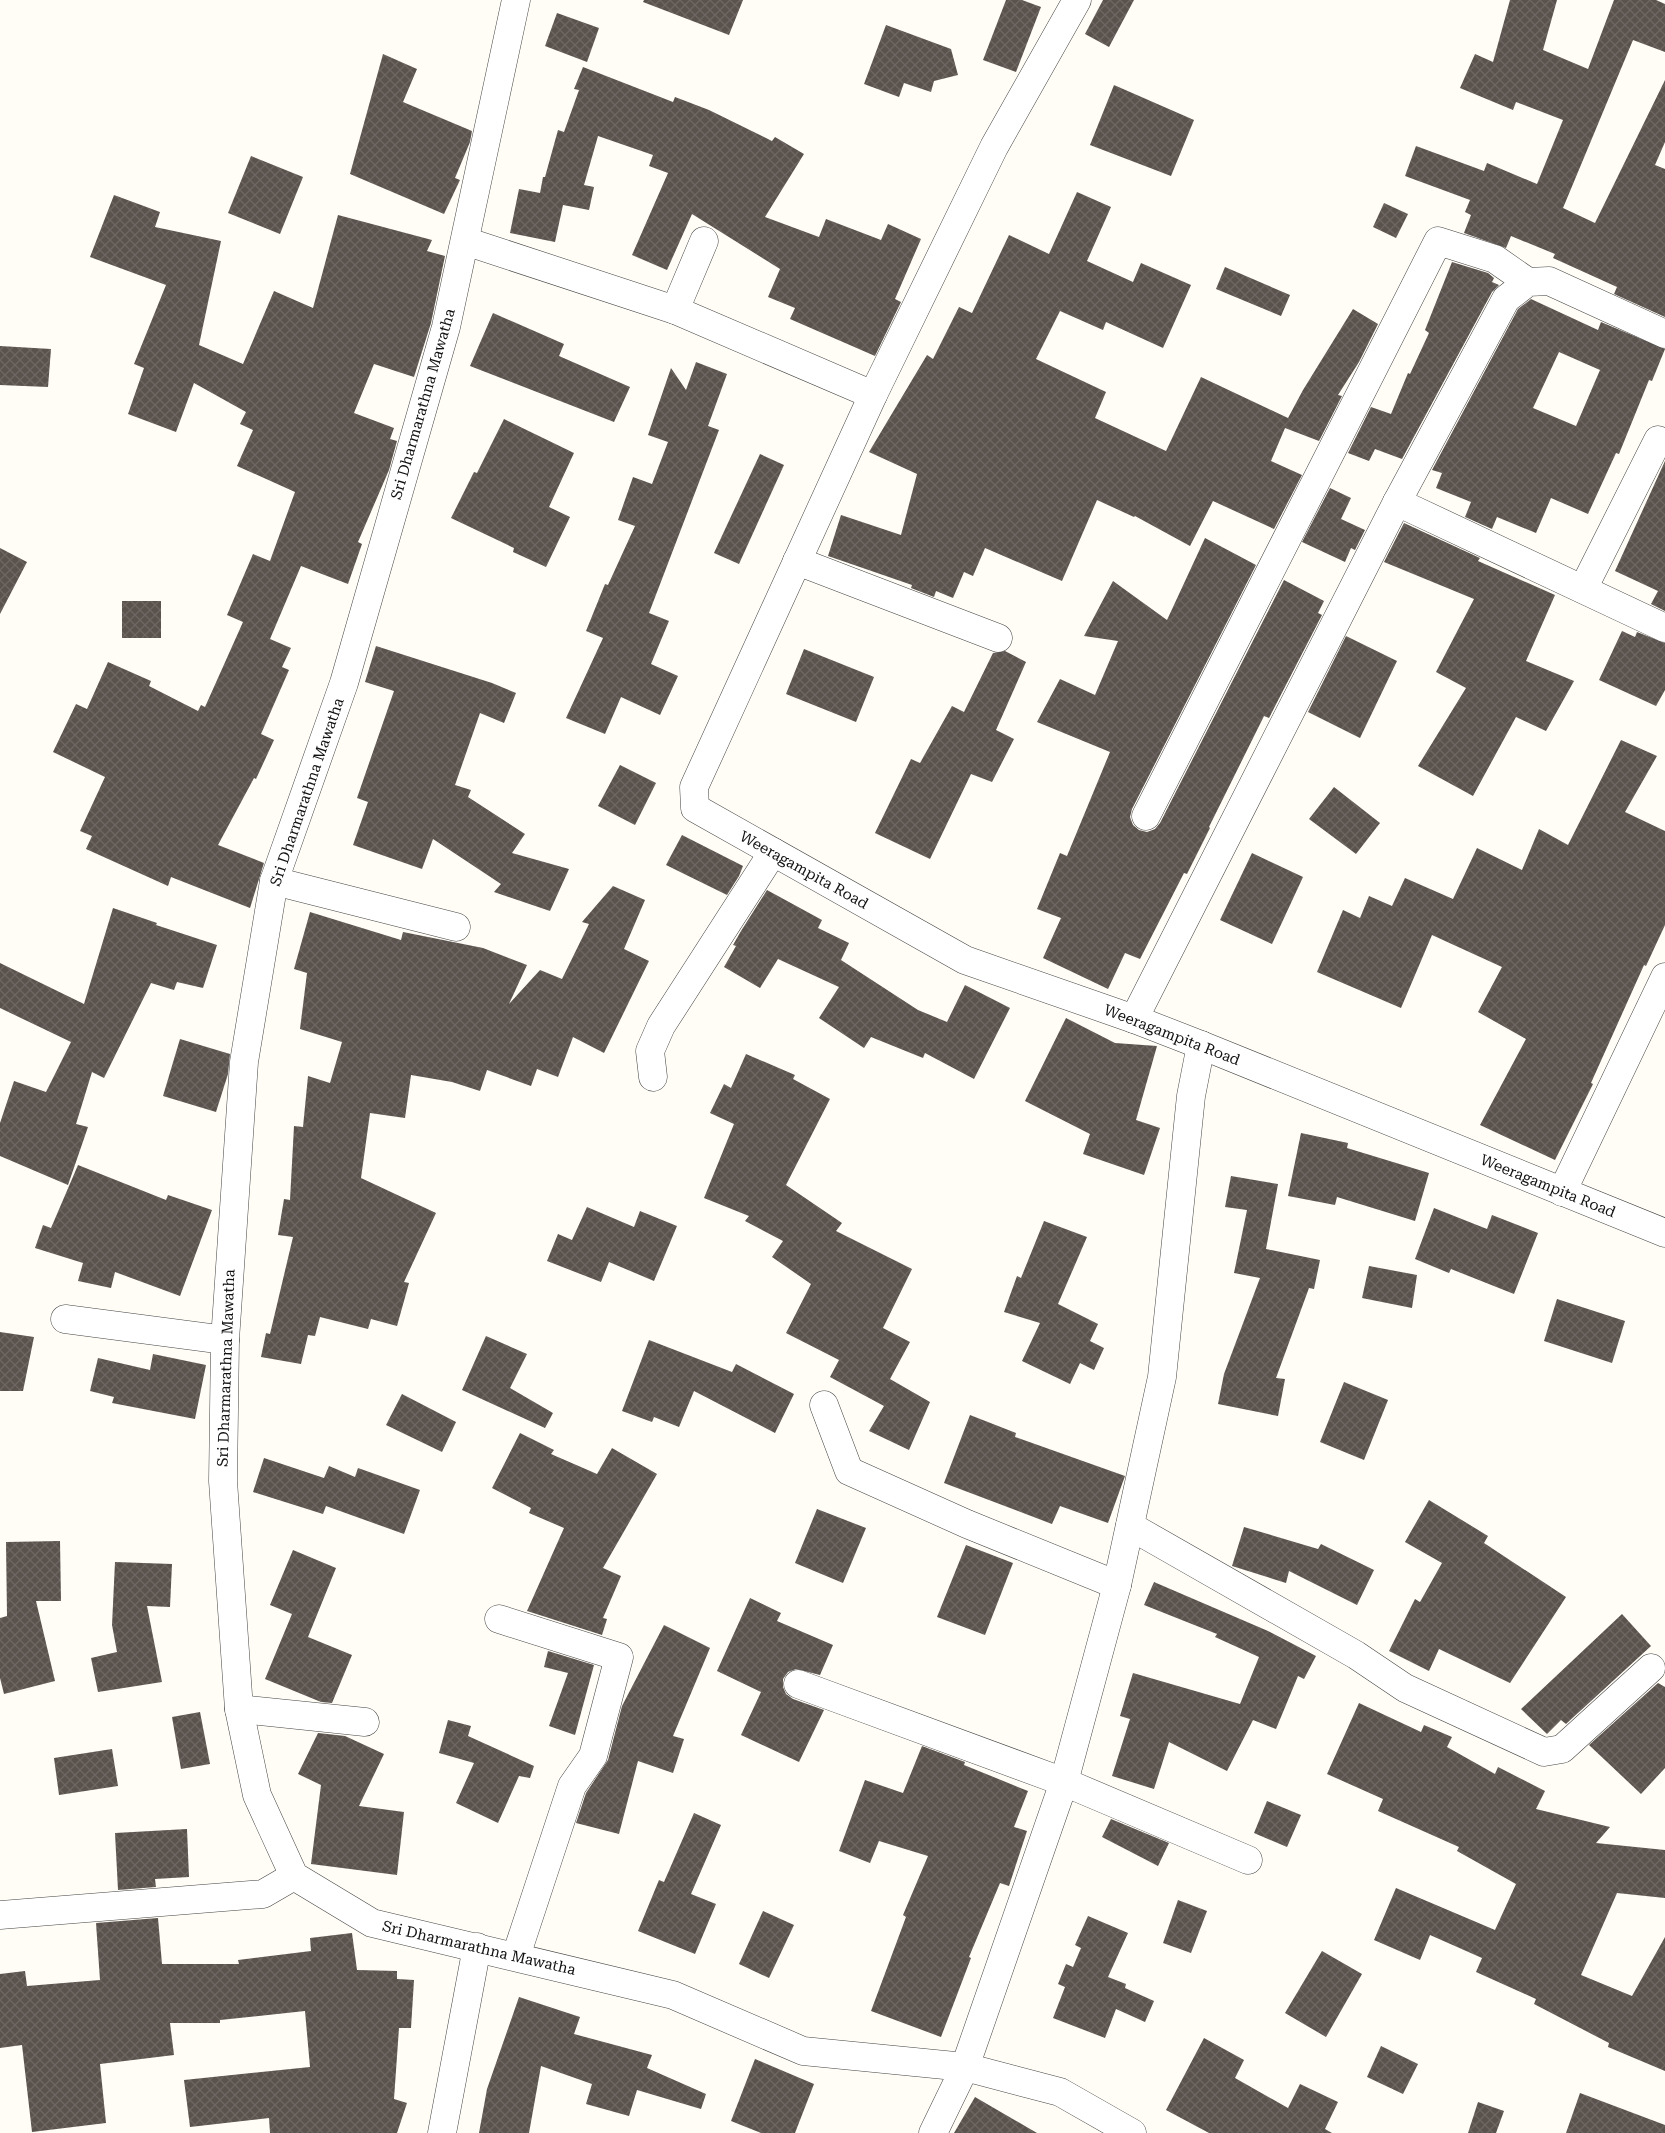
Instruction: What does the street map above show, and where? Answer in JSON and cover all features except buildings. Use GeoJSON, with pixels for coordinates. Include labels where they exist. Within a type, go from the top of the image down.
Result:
{"type":"FeatureCollection","features":[{"type":"Feature","properties":{"kind":"street","name":"Sri Dharmarathna Mawatha"},"geometry":{"type":"LineString","coordinates":[[516,0],[446,327],[344,683],[274,881],[244,1062],[225,1340],[223,1481],[238,1709],[258,1795],[294,1876],[372,1923],[516,1956],[672,1995],[803,2051],[965,2067],[1060,2092],[1132,2133]]}},
{"type":"Feature","properties":{"kind":"street"},"geometry":{"type":"LineString","coordinates":[[998,638],[797,561],[873,395],[994,147],[1076,0]]}},
{"type":"Feature","properties":{"kind":"street"},"geometry":{"type":"LineString","coordinates":[[465,241],[675,310],[873,395]]}},
{"type":"Feature","properties":{"kind":"street"},"geometry":{"type":"LineString","coordinates":[[675,310],[704,241]]}},
{"type":"Feature","properties":{"kind":"street"},"geometry":{"type":"LineString","coordinates":[[1146,816],[1438,241],[1495,259],[1528,282]]}},
{"type":"Feature","properties":{"kind":"street"},"geometry":{"type":"LineString","coordinates":[[1134,1019],[1397,502],[1506,299],[1528,282],[1549,281],[1665,334]]}},
{"type":"Feature","properties":{"kind":"street"},"geometry":{"type":"LineString","coordinates":[[1583,589],[1658,440]]}},
{"type":"Feature","properties":{"kind":"street"},"geometry":{"type":"LineString","coordinates":[[1397,502],[1665,628]]}},
{"type":"Feature","properties":{"kind":"street","name":"Weeragampita Road"},"geometry":{"type":"LineString","coordinates":[[797,561],[694,787],[695,808],[965,960],[1134,1019],[1201,1045],[1665,1233]]}},
{"type":"Feature","properties":{"kind":"street"},"geometry":{"type":"LineString","coordinates":[[653,1077],[650,1051],[661,1026],[773,852]]}},
{"type":"Feature","properties":{"kind":"street"},"geometry":{"type":"LineString","coordinates":[[274,881],[456,926]]}},
{"type":"Feature","properties":{"kind":"street"},"geometry":{"type":"LineString","coordinates":[[1562,1192],[1665,977]]}},
{"type":"Feature","properties":{"kind":"street"},"geometry":{"type":"LineString","coordinates":[[933,2133],[965,2067],[1064,1782],[1117,1585],[1162,1377],[1191,1096],[1201,1045]]}},
{"type":"Feature","properties":{"kind":"street"},"geometry":{"type":"LineString","coordinates":[[65,1319],[225,1340]]}},
{"type":"Feature","properties":{"kind":"street"},"geometry":{"type":"LineString","coordinates":[[824,1405],[849,1471],[967,1524],[1117,1585]]}},
{"type":"Feature","properties":{"kind":"street"},"geometry":{"type":"LineString","coordinates":[[1130,1526],[1356,1655],[1405,1688],[1544,1752],[1562,1749],[1651,1668]]}},
{"type":"Feature","properties":{"kind":"street"},"geometry":{"type":"LineString","coordinates":[[499,1619],[619,1657],[592,1756],[572,1786],[516,1956]]}},
{"type":"Feature","properties":{"kind":"street"},"geometry":{"type":"LineString","coordinates":[[798,1684],[1064,1782],[1248,1860]]}},
{"type":"Feature","properties":{"kind":"street"},"geometry":{"type":"LineString","coordinates":[[238,1709],[364,1722]]}},
{"type":"Feature","properties":{"kind":"street"},"geometry":{"type":"LineString","coordinates":[[0,1915],[264,1894],[294,1876]]}},
{"type":"Feature","properties":{"kind":"street"},"geometry":{"type":"LineString","coordinates":[[442,2133],[477,1947]]}}]}
